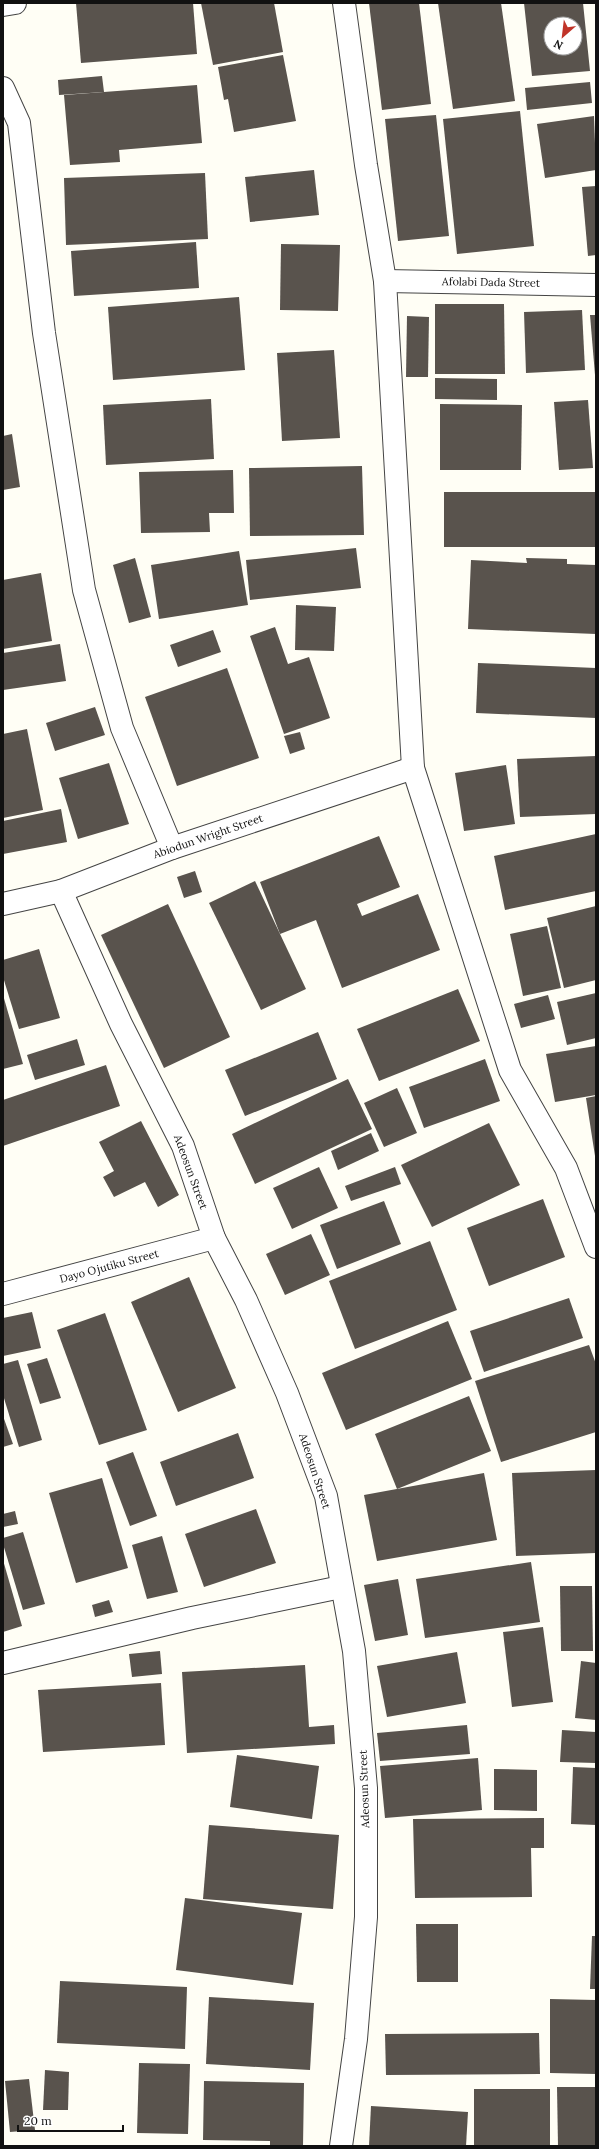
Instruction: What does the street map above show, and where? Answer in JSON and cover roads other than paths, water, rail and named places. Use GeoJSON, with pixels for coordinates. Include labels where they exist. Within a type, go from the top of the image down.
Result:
{"type":"FeatureCollection","features":[{"type":"Feature","properties":{"kind":"street"},"geometry":{"type":"LineString","coordinates":[[3,5],[15,3]]}},
{"type":"Feature","properties":{"kind":"street"},"geometry":{"type":"LineString","coordinates":[[344,3],[366,165],[386,281],[413,768],[510,1070],[566,1168],[596,1247]]}},
{"type":"Feature","properties":{"kind":"street"},"geometry":{"type":"LineString","coordinates":[[3,88],[11,126],[84,590],[122,728],[172,848]]}},
{"type":"Feature","properties":{"kind":"street","name":"Afolabi Dada Street"},"geometry":{"type":"LineString","coordinates":[[386,281],[596,285]]}},
{"type":"Feature","properties":{"kind":"street","name":"Abiodun Wright Street"},"geometry":{"type":"LineString","coordinates":[[3,904],[60,891],[172,848],[413,768]]}},
{"type":"Feature","properties":{"kind":"street","name":"Adeosun Street"},"geometry":{"type":"LineString","coordinates":[[60,891],[121,1024],[183,1146],[214,1238],[246,1300],[287,1393],[326,1496],[341,1587],[354,1651],[366,1796],[366,1917],[356,2039],[341,2146]]}},
{"type":"Feature","properties":{"kind":"street","name":"Dayo Ojutiku Street"},"geometry":{"type":"LineString","coordinates":[[3,1294],[214,1238]]}},
{"type":"Feature","properties":{"kind":"street"},"geometry":{"type":"LineString","coordinates":[[3,1663],[192,1618],[341,1587]]}}]}
